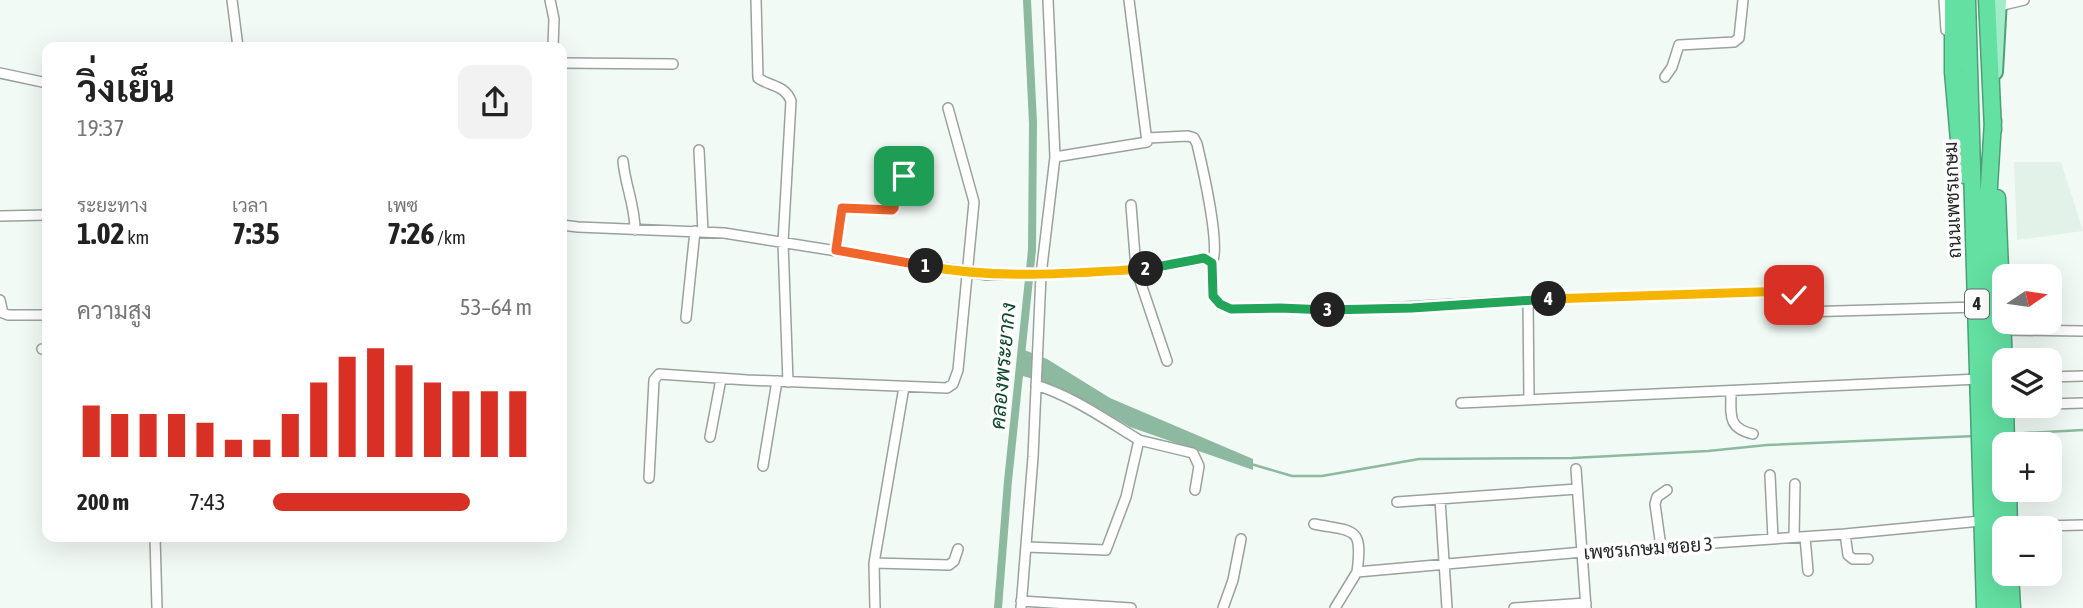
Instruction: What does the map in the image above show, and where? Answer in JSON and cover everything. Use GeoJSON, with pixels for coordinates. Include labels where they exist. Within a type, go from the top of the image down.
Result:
{"type":"FeatureCollection","features":[{"type":"Feature","properties":{"kind":"highway"},"geometry":{"type":"LineString","coordinates":[[1953,0],[1953,72],[1977,300]]}},
{"type":"Feature","properties":{"kind":"highway","name":"ถนนเพชรเกษม"},"geometry":{"type":"LineString","coordinates":[[1968,0],[1985,608]]}},
{"type":"Feature","properties":{"kind":"highway","name":"4"},"geometry":{"type":"LineString","coordinates":[[1995,1],[1989,34],[1999,264]]}},
{"type":"Feature","properties":{"kind":"highway"},"geometry":{"type":"LineString","coordinates":[[1993,121],[1987,219],[1998,432]]}},
{"type":"Feature","properties":{"kind":"highway"},"geometry":{"type":"LineString","coordinates":[[2000,608],[2001,502]]}},
{"type":"Feature","properties":{"kind":"highway"},"geometry":{"type":"LineString","coordinates":[[2011,586],[2012,608]]}},
{"type":"Feature","properties":{"kind":"main road"},"geometry":{"type":"LineString","coordinates":[[1991,87],[1995,72],[1995,1]]}},
{"type":"Feature","properties":{"kind":"street"},"geometry":{"type":"LineString","coordinates":[[232,0],[237,42]]}},
{"type":"Feature","properties":{"kind":"street"},"geometry":{"type":"LineString","coordinates":[[550,0],[554,19],[553,42]]}},
{"type":"Feature","properties":{"kind":"street"},"geometry":{"type":"LineString","coordinates":[[756,0],[758,78],[782,88],[788,93],[790,101],[783,242],[788,382]]}},
{"type":"Feature","properties":{"kind":"street"},"geometry":{"type":"LineString","coordinates":[[1048,0],[1055,157],[1040,275],[1027,547],[1021,604],[1131,608]]}},
{"type":"Feature","properties":{"kind":"street"},"geometry":{"type":"LineString","coordinates":[[1055,157],[1147,142],[1129,0]]}},
{"type":"Feature","properties":{"kind":"street"},"geometry":{"type":"LineString","coordinates":[[1665,77],[1672,67],[1679,45],[1734,42],[1739,38],[1743,0]]}},
{"type":"Feature","properties":{"kind":"street"},"geometry":{"type":"LineString","coordinates":[[1944,0],[1947,49],[1953,72]]}},
{"type":"Feature","properties":{"kind":"street"},"geometry":{"type":"LineString","coordinates":[[1995,1],[2024,0]]}},
{"type":"Feature","properties":{"kind":"street"},"geometry":{"type":"LineString","coordinates":[[567,63],[673,64]]}},
{"type":"Feature","properties":{"kind":"street"},"geometry":{"type":"LineString","coordinates":[[0,73],[42,82]]}},
{"type":"Feature","properties":{"kind":"street"},"geometry":{"type":"LineString","coordinates":[[649,478],[656,376],[659,374],[904,387],[947,388],[953,384],[958,370],[974,202],[948,108]]}},
{"type":"Feature","properties":{"kind":"street"},"geometry":{"type":"LineString","coordinates":[[1147,138],[1188,136],[1194,138],[1197,144],[1212,226],[1215,257],[1212,263],[1213,296],[1220,304],[1231,309],[1360,310],[1528,300],[1790,291],[1802,312],[1977,300]]}},
{"type":"Feature","properties":{"kind":"street"},"geometry":{"type":"LineString","coordinates":[[686,318],[699,232],[699,150]]}},
{"type":"Feature","properties":{"kind":"street"},"geometry":{"type":"LineString","coordinates":[[623,161],[625,183],[635,210],[635,230]]}},
{"type":"Feature","properties":{"kind":"street"},"geometry":{"type":"LineString","coordinates":[[836,250],[842,208],[892,210],[897,188],[904,176]]}},
{"type":"Feature","properties":{"kind":"street"},"geometry":{"type":"LineString","coordinates":[[1131,205],[1136,269],[1167,361]]}},
{"type":"Feature","properties":{"kind":"street"},"geometry":{"type":"LineString","coordinates":[[0,216],[42,215]]}},
{"type":"Feature","properties":{"kind":"street"},"geometry":{"type":"LineString","coordinates":[[567,225],[699,232],[836,250],[950,271],[1014,276],[1154,268],[1196,258],[1204,258],[1212,263]]}},
{"type":"Feature","properties":{"kind":"street"},"geometry":{"type":"LineString","coordinates":[[0,300],[3,313],[42,315]]}},
{"type":"Feature","properties":{"kind":"street"},"geometry":{"type":"LineString","coordinates":[[1528,300],[1529,398]]}},
{"type":"Feature","properties":{"kind":"street"},"geometry":{"type":"LineString","coordinates":[[2062,331],[2083,331]]}},
{"type":"Feature","properties":{"kind":"street"},"geometry":{"type":"LineString","coordinates":[[2062,377],[2083,376]]}},
{"type":"Feature","properties":{"kind":"street"},"geometry":{"type":"LineString","coordinates":[[710,436],[721,379]]}},
{"type":"Feature","properties":{"kind":"street"},"geometry":{"type":"LineString","coordinates":[[1461,403],[1979,379]]}},
{"type":"Feature","properties":{"kind":"street"},"geometry":{"type":"LineString","coordinates":[[763,466],[777,381]]}},
{"type":"Feature","properties":{"kind":"street"},"geometry":{"type":"LineString","coordinates":[[1036,385],[1064,396],[1139,440],[1193,453],[1199,466],[1195,490]]}},
{"type":"Feature","properties":{"kind":"street"},"geometry":{"type":"LineString","coordinates":[[875,608],[874,563],[904,387]]}},
{"type":"Feature","properties":{"kind":"street"},"geometry":{"type":"LineString","coordinates":[[1731,392],[1734,425],[1738,430],[1753,433]]}},
{"type":"Feature","properties":{"kind":"street"},"geometry":{"type":"LineString","coordinates":[[2062,403],[2083,402]]}},
{"type":"Feature","properties":{"kind":"street"},"geometry":{"type":"LineString","coordinates":[[1027,547],[1106,550],[1126,497],[1139,440]]}},
{"type":"Feature","properties":{"kind":"street"},"geometry":{"type":"LineString","coordinates":[[1514,608],[1586,605],[1577,469]]}},
{"type":"Feature","properties":{"kind":"street"},"geometry":{"type":"LineString","coordinates":[[1770,475],[1773,539]]}},
{"type":"Feature","properties":{"kind":"street"},"geometry":{"type":"LineString","coordinates":[[1794,537],[1795,484]]}},
{"type":"Feature","properties":{"kind":"street"},"geometry":{"type":"LineString","coordinates":[[1397,502],[1577,489]]}},
{"type":"Feature","properties":{"kind":"street"},"geometry":{"type":"LineString","coordinates":[[1661,547],[1655,505],[1657,497],[1667,490]]}},
{"type":"Feature","properties":{"kind":"street"},"geometry":{"type":"LineString","coordinates":[[1440,499],[1447,608]]}},
{"type":"Feature","properties":{"kind":"street","name":"เพชรเกษม ซอย 3"},"geometry":{"type":"LineString","coordinates":[[1357,572],[1981,521]]}},
{"type":"Feature","properties":{"kind":"street"},"geometry":{"type":"LineString","coordinates":[[1314,524],[1354,533],[1360,543],[1357,572],[1335,608]]}},
{"type":"Feature","properties":{"kind":"street"},"geometry":{"type":"LineString","coordinates":[[2062,526],[2083,525]]}},
{"type":"Feature","properties":{"kind":"street"},"geometry":{"type":"LineString","coordinates":[[1845,534],[1847,555],[1853,559],[1868,559]]}},
{"type":"Feature","properties":{"kind":"street"},"geometry":{"type":"LineString","coordinates":[[1805,537],[1808,571]]}},
{"type":"Feature","properties":{"kind":"street"},"geometry":{"type":"LineString","coordinates":[[1223,608],[1233,580],[1241,538]]}},
{"type":"Feature","properties":{"kind":"street"},"geometry":{"type":"LineString","coordinates":[[155,542],[157,608]]}},
{"type":"Feature","properties":{"kind":"street"},"geometry":{"type":"LineString","coordinates":[[874,563],[949,565],[954,561],[958,549]]}},
{"type":"Feature","properties":{"kind":"shaded area"},"geometry":{"type":"Polygon","coordinates":[[[2014,162],[2061,162],[2083,231],[2017,240],[2014,162]]]}},
{"type":"Feature","properties":{"kind":"shaded area"},"geometry":{"type":"Polygon","coordinates":[[[1022,349],[1047,359],[1110,398],[1253,459],[1253,470],[1130,427],[1091,404],[1044,382],[1019,375],[1022,349]]]}},
{"type":"Feature","properties":{"kind":"waterway","name":"คลองพระยากง"},"geometry":{"type":"LineString","coordinates":[[998,608],[1032,250],[1033,123],[1027,0]]}},
{"type":"Feature","properties":{"kind":"waterway"},"geometry":{"type":"LineString","coordinates":[[2044,432],[2083,430]]}},
{"type":"Feature","properties":{"kind":"waterway"},"geometry":{"type":"LineString","coordinates":[[1251,464],[1292,476],[1322,476],[1419,459],[1572,458],[1767,445],[1975,436]]}},
{"type":"Feature","properties":{"kind":"route"},"geometry":{"type":"LineString","coordinates":[[904,176],[897,188],[892,210],[842,208],[836,250],[950,271],[1014,276],[1123,271],[1204,258],[1212,263],[1213,296],[1220,304],[1231,309],[1412,308],[1528,300],[1790,291],[1794,295]]}}]}
